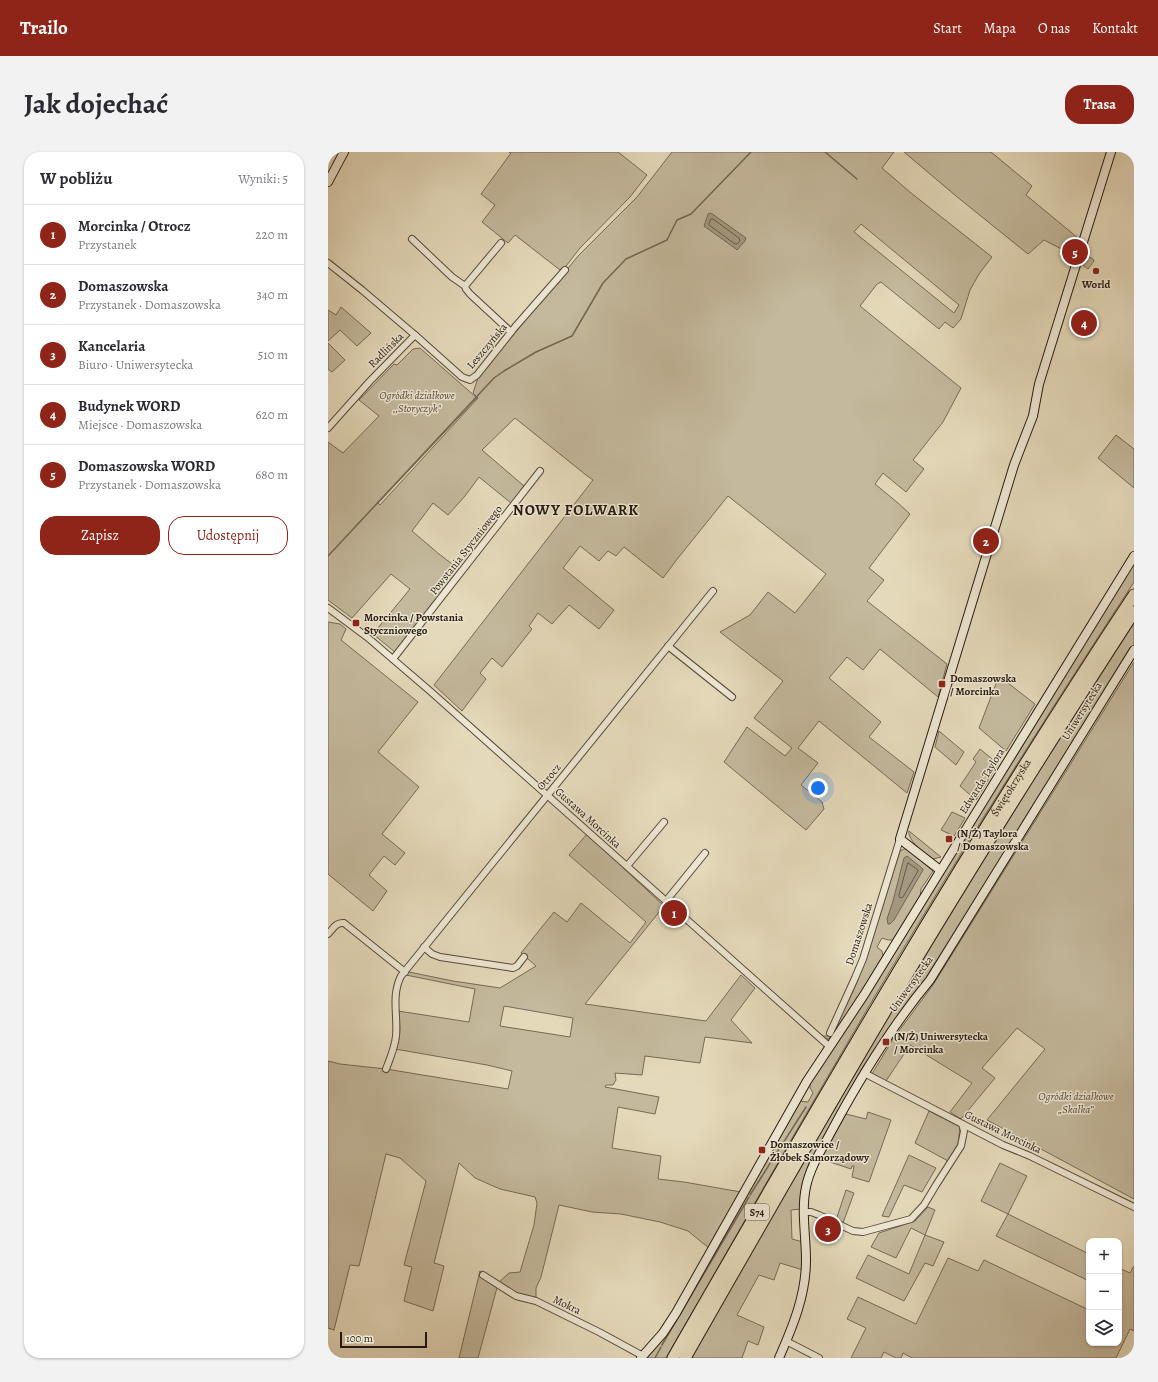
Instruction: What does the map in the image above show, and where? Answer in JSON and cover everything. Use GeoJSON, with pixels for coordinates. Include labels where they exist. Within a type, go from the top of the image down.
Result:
{"type":"FeatureCollection","features":[{"type":"Feature","properties":{"kind":"highway","name":"Świętokrzyska"},"geometry":{"type":"LineString","coordinates":[[846,1068],[982,833],[1134,594]]}},
{"type":"Feature","properties":{"kind":"highway","name":"Świętokrzyska"},"geometry":{"type":"LineString","coordinates":[[846,1068],[1134,612]]}},
{"type":"Feature","properties":{"kind":"highway","name":"S74"},"geometry":{"type":"LineString","coordinates":[[673,1358],[846,1068]]}},
{"type":"Feature","properties":{"kind":"highway","name":"S74"},"geometry":{"type":"LineString","coordinates":[[685,1358],[846,1068]]}},
{"type":"Feature","properties":{"kind":"street"},"geometry":{"type":"LineString","coordinates":[[328,182],[344,152]]}},
{"type":"Feature","properties":{"kind":"street","name":"Domaszowska"},"geometry":{"type":"LineString","coordinates":[[830,1033],[856,978],[863,959],[1014,465],[1033,416],[1041,378],[1111,152]]}},
{"type":"Feature","properties":{"kind":"street"},"geometry":{"type":"LineString","coordinates":[[412,239],[452,277],[465,286],[466,290],[511,332]]}},
{"type":"Feature","properties":{"kind":"street"},"geometry":{"type":"LineString","coordinates":[[465,286],[501,243]]}},
{"type":"Feature","properties":{"kind":"street","name":"Radlińska"},"geometry":{"type":"LineString","coordinates":[[328,263],[415,335],[370,381],[328,428]]}},
{"type":"Feature","properties":{"kind":"street","name":"Leszczyńska"},"geometry":{"type":"LineString","coordinates":[[415,335],[462,377],[470,380],[477,374],[565,270]]}},
{"type":"Feature","properties":{"kind":"street","name":"Powstania Styczniowego"},"geometry":{"type":"LineString","coordinates":[[394,659],[540,471]]}},
{"type":"Feature","properties":{"kind":"street","name":"Edwarda Taylora"},"geometry":{"type":"LineString","coordinates":[[642,1357],[663,1333],[676,1313],[796,1100],[864,995],[1134,556]]}},
{"type":"Feature","properties":{"kind":"street","name":"Otrocz"},"geometry":{"type":"LineString","coordinates":[[403,974],[713,591]]}},
{"type":"Feature","properties":{"kind":"street","name":"Gustawa Morcinka"},"geometry":{"type":"LineString","coordinates":[[328,608],[367,636],[394,659],[830,1047]]}},
{"type":"Feature","properties":{"kind":"street"},"geometry":{"type":"LineString","coordinates":[[668,646],[732,697]]}},
{"type":"Feature","properties":{"kind":"street","name":"Uniwersytecka"},"geometry":{"type":"LineString","coordinates":[[779,1358],[797,1315],[804,1288],[806,1260],[804,1212],[806,1186],[812,1170],[864,1073],[900,1018],[930,980],[1134,650]]}},
{"type":"Feature","properties":{"kind":"street"},"geometry":{"type":"LineString","coordinates":[[627,866],[664,822]]}},
{"type":"Feature","properties":{"kind":"street"},"geometry":{"type":"LineString","coordinates":[[900,838],[940,870]]}},
{"type":"Feature","properties":{"kind":"street"},"geometry":{"type":"LineString","coordinates":[[666,901],[705,853]]}},
{"type":"Feature","properties":{"kind":"street"},"geometry":{"type":"LineString","coordinates":[[328,934],[339,922],[344,923],[403,974],[396,991],[396,1038],[386,1069]]}},
{"type":"Feature","properties":{"kind":"street"},"geometry":{"type":"LineString","coordinates":[[424,947],[432,954],[440,957],[513,968],[517,966],[524,957]]}},
{"type":"Feature","properties":{"kind":"street","name":"Gustawa Morcinka"},"geometry":{"type":"LineString","coordinates":[[864,1073],[1003,1145],[1030,1156],[1134,1207]]}},
{"type":"Feature","properties":{"kind":"street"},"geometry":{"type":"LineString","coordinates":[[804,1212],[811,1212],[819,1215],[853,1231],[863,1232],[911,1218],[924,1205],[961,1146],[964,1131],[962,1124]]}},
{"type":"Feature","properties":{"kind":"street","name":"Mokra"},"geometry":{"type":"LineString","coordinates":[[483,1275],[516,1296],[536,1301],[599,1332],[642,1357]]}},
{"type":"Feature","properties":{"kind":"street"},"geometry":{"type":"LineString","coordinates":[[786,1341],[820,1358]]}},
{"type":"Feature","properties":{"kind":"green space"},"geometry":{"type":"Polygon","coordinates":[[[509,152],[618,152],[647,175],[630,197],[580,248],[563,270],[562,268],[560,270],[515,235],[508,243],[482,222],[495,205],[481,194],[511,153],[509,152]]]}},
{"type":"Feature","properties":{"kind":"green space","name":"Ogródki działkowe ,,Storyczyk\""},"geometry":{"type":"Polygon","coordinates":[[[672,152],[894,152],[882,168],[992,257],[979,274],[970,290],[961,319],[953,328],[945,322],[939,329],[881,282],[877,284],[860,306],[961,388],[943,422],[913,460],[924,469],[906,492],[883,473],[875,484],[910,514],[869,568],[884,580],[867,601],[947,664],[938,697],[880,649],[863,670],[847,657],[829,678],[881,722],[869,737],[914,772],[907,793],[819,721],[798,748],[818,763],[801,785],[822,802],[824,809],[806,830],[724,762],[747,727],[785,756],[792,748],[754,718],[783,681],[720,632],[750,615],[768,592],[795,613],[826,574],[728,496],[663,578],[624,547],[616,556],[608,551],[599,561],[580,546],[563,568],[614,610],[599,629],[569,605],[552,624],[538,613],[529,626],[532,629],[502,667],[492,658],[480,673],[486,679],[462,711],[434,685],[593,480],[515,418],[482,450],[524,486],[511,503],[479,477],[448,515],[433,503],[412,531],[460,570],[396,653],[373,634],[410,589],[391,574],[352,618],[328,600],[328,442],[343,453],[379,416],[359,400],[394,364],[397,365],[413,349],[420,348],[477,398],[378,503],[380,505],[478,398],[473,393],[478,378],[578,256],[637,197],[672,152]],[[861,224],[854,232],[954,313],[959,305],[861,224]]]}},
{"type":"Feature","properties":{"kind":"green space"},"geometry":{"type":"Polygon","coordinates":[[[904,152],[991,152],[1032,186],[1026,195],[1078,238],[1073,255],[1044,240],[1028,254],[904,152]]]}},
{"type":"Feature","properties":{"kind":"green space"},"geometry":{"type":"Polygon","coordinates":[[[1087,256],[1094,261],[1088,269],[1082,264],[1084,257],[1087,256]]]}},
{"type":"Feature","properties":{"kind":"green space"},"geometry":{"type":"Polygon","coordinates":[[[341,307],[371,333],[357,346],[340,330],[328,341],[328,310],[336,315],[341,307]]]}},
{"type":"Feature","properties":{"kind":"green space"},"geometry":{"type":"Polygon","coordinates":[[[328,343],[345,360],[332,372],[328,369],[328,343]]]}},
{"type":"Feature","properties":{"kind":"green space"},"geometry":{"type":"Polygon","coordinates":[[[1116,435],[1134,449],[1134,488],[1098,458],[1116,435]]]}},
{"type":"Feature","properties":{"kind":"green space"},"geometry":{"type":"Polygon","coordinates":[[[1134,562],[1134,582],[1018,762],[906,944],[813,1102],[666,1358],[644,1358],[662,1338],[799,1101],[808,1102],[813,1093],[810,1088],[810,1083],[843,1034],[1134,562]]]}},
{"type":"Feature","properties":{"kind":"green space"},"geometry":{"type":"Polygon","coordinates":[[[1134,620],[1134,646],[1046,785],[928,977],[895,1020],[862,1068],[809,1164],[802,1184],[801,1209],[791,1210],[792,1239],[803,1242],[803,1270],[780,1263],[774,1280],[759,1275],[737,1315],[764,1327],[758,1345],[748,1341],[742,1358],[690,1358],[771,1215],[909,980],[1134,620]]]}},
{"type":"Feature","properties":{"kind":"green space"},"geometry":{"type":"Polygon","coordinates":[[[328,622],[340,624],[346,629],[341,640],[418,702],[378,752],[419,787],[382,834],[405,853],[395,865],[384,856],[369,875],[387,891],[373,911],[328,874],[328,622]]]}},
{"type":"Feature","properties":{"kind":"green space","name":"Ogródki działkowe „Skałka”"},"geometry":{"type":"Polygon","coordinates":[[[1134,662],[1134,1199],[987,1120],[1045,1049],[1017,1028],[982,1068],[995,1078],[961,1119],[950,1112],[972,1083],[910,1045],[886,1081],[872,1074],[893,1039],[933,985],[1134,662]]]}},
{"type":"Feature","properties":{"kind":"green space"},"geometry":{"type":"Polygon","coordinates":[[[999,676],[1035,704],[1006,751],[979,728],[999,676]]]}},
{"type":"Feature","properties":{"kind":"green space"},"geometry":{"type":"Polygon","coordinates":[[[939,731],[964,752],[956,765],[935,747],[939,731]]]}},
{"type":"Feature","properties":{"kind":"green space"},"geometry":{"type":"Polygon","coordinates":[[[980,749],[998,764],[976,800],[960,786],[976,762],[973,759],[980,749]]]}},
{"type":"Feature","properties":{"kind":"green space"},"geometry":{"type":"Polygon","coordinates":[[[952,812],[965,818],[954,836],[941,830],[952,812]]]}},
{"type":"Feature","properties":{"kind":"green space"},"geometry":{"type":"Polygon","coordinates":[[[909,831],[941,857],[933,859],[926,854],[911,838],[909,831]]]}},
{"type":"Feature","properties":{"kind":"green space"},"geometry":{"type":"Polygon","coordinates":[[[587,834],[664,906],[585,1004],[706,1021],[741,975],[755,988],[731,1020],[752,1043],[705,1037],[700,1063],[645,1056],[642,1075],[615,1073],[616,1080],[613,1085],[606,1085],[605,1087],[659,1097],[655,1114],[618,1107],[612,1148],[661,1156],[658,1179],[741,1192],[710,1249],[688,1231],[660,1222],[621,1214],[592,1212],[559,1205],[541,1277],[536,1288],[536,1301],[532,1301],[498,1284],[478,1358],[459,1358],[480,1271],[483,1275],[498,1283],[509,1273],[520,1272],[534,1225],[537,1203],[535,1197],[500,1189],[475,1178],[459,1163],[434,1263],[444,1266],[433,1311],[404,1301],[412,1267],[404,1265],[426,1181],[400,1158],[386,1154],[359,1266],[350,1265],[334,1330],[328,1328],[328,1061],[508,1089],[512,1071],[487,1065],[395,1049],[400,1035],[398,1011],[469,1022],[475,989],[406,975],[409,972],[453,981],[500,988],[536,966],[521,953],[554,912],[567,922],[581,903],[630,943],[646,922],[569,855],[587,834]],[[504,1006],[500,1026],[570,1037],[573,1018],[504,1006]]]}},
{"type":"Feature","properties":{"kind":"green space"},"geometry":{"type":"Polygon","coordinates":[[[906,848],[933,871],[921,889],[920,897],[896,937],[893,940],[882,938],[877,947],[882,951],[883,956],[842,1024],[831,1039],[823,1038],[820,1036],[830,1036],[833,1032],[852,994],[872,941],[900,851],[906,848]]]}},
{"type":"Feature","properties":{"kind":"green space"},"geometry":{"type":"Polygon","coordinates":[[[929,1111],[960,1127],[958,1144],[948,1161],[915,1143],[929,1111]]]}},
{"type":"Feature","properties":{"kind":"green space"},"geometry":{"type":"Polygon","coordinates":[[[868,1112],[891,1120],[869,1182],[852,1177],[854,1166],[852,1166],[851,1169],[821,1159],[846,1114],[866,1119],[868,1112]]]}},
{"type":"Feature","properties":{"kind":"green space"},"geometry":{"type":"Polygon","coordinates":[[[909,1155],[936,1168],[922,1192],[904,1185],[889,1217],[882,1216],[909,1155]]]}},
{"type":"Feature","properties":{"kind":"green space"},"geometry":{"type":"Polygon","coordinates":[[[1000,1163],[1027,1176],[1008,1214],[981,1201],[1000,1163]]]}},
{"type":"Feature","properties":{"kind":"green space"},"geometry":{"type":"Polygon","coordinates":[[[846,1190],[854,1193],[843,1223],[836,1220],[846,1190]]]}},
{"type":"Feature","properties":{"kind":"green space"},"geometry":{"type":"Polygon","coordinates":[[[928,1207],[935,1210],[925,1235],[911,1228],[896,1258],[871,1247],[879,1233],[915,1221],[928,1207]]]}},
{"type":"Feature","properties":{"kind":"green space"},"geometry":{"type":"Polygon","coordinates":[[[1008,1214],[1086,1253],[1086,1280],[996,1236],[1008,1214]]]}},
{"type":"Feature","properties":{"kind":"green space"},"geometry":{"type":"Polygon","coordinates":[[[925,1235],[944,1242],[933,1266],[925,1263],[904,1301],[856,1278],[868,1255],[909,1274],[925,1235]]]}},
{"type":"Feature","properties":{"kind":"green space"},"geometry":{"type":"Polygon","coordinates":[[[948,1258],[978,1271],[984,1260],[1086,1309],[1086,1346],[1122,1346],[1116,1358],[912,1358],[903,1353],[901,1358],[896,1358],[884,1352],[881,1358],[851,1358],[866,1328],[847,1319],[858,1297],[916,1324],[948,1258]]]}},
{"type":"Feature","properties":{"kind":"green space"},"geometry":{"type":"Polygon","coordinates":[[[1134,1266],[1134,1331],[1130,1329],[1122,1346],[1122,1269],[1130,1273],[1134,1266]]]}},
{"type":"Feature","properties":{"kind":"water"},"geometry":{"type":"Polygon","coordinates":[[[711,213],[746,238],[737,250],[704,226],[708,214],[711,213]]]}},
{"type":"Feature","properties":{"kind":"water"},"geometry":{"type":"Polygon","coordinates":[[[907,856],[923,870],[894,920],[888,924],[887,919],[904,858],[907,856]]]}},
{"type":"Feature","properties":{"kind":"waterway"},"geometry":{"type":"LineString","coordinates":[[328,556],[494,378],[536,352],[572,336],[603,283],[626,259],[667,240],[677,220],[691,214],[751,152]]}},
{"type":"Feature","properties":{"kind":"waterway"},"geometry":{"type":"LineString","coordinates":[[825,152],[857,179]]}},
{"type":"Feature","properties":{"kind":"waterway"},"geometry":{"type":"LineString","coordinates":[[750,1195],[806,1107]]}},
{"type":"Feature","properties":{"kind":"waterway"},"geometry":{"type":"LineString","coordinates":[[662,1345],[749,1197]]}},
{"type":"Feature","properties":{"kind":"waterway"},"geometry":{"type":"LineString","coordinates":[[655,1358],[661,1347]]}},
{"type":"Feature","properties":{"kind":"place","name":"Domaszowska WORD"},"geometry":{"type":"Point","coordinates":[1075,252]}},
{"type":"Feature","properties":{"kind":"place","name":"World"},"geometry":{"type":"Point","coordinates":[1096,271]}},
{"type":"Feature","properties":{"kind":"place","name":"Budynek WORD"},"geometry":{"type":"Point","coordinates":[1084,323]}},
{"type":"Feature","properties":{"kind":"place","name":"Domaszowska"},"geometry":{"type":"Point","coordinates":[986,541]}},
{"type":"Feature","properties":{"kind":"place","name":"Morcinka / Powstania Styczniowego"},"geometry":{"type":"Point","coordinates":[356,623]}},
{"type":"Feature","properties":{"kind":"place","name":"Domaszowska / Morcinka"},"geometry":{"type":"Point","coordinates":[942,684]}},
{"type":"Feature","properties":{"kind":"place","name":"(N/Ż) Taylora / Domaszowska"},"geometry":{"type":"Point","coordinates":[949,839]}},
{"type":"Feature","properties":{"kind":"place","name":"Morcinka / Otrocz"},"geometry":{"type":"Point","coordinates":[674,913]}},
{"type":"Feature","properties":{"kind":"place","name":"(N/Ż) Uniwersytecka / Morcinka"},"geometry":{"type":"Point","coordinates":[886,1042]}},
{"type":"Feature","properties":{"kind":"place","name":"Domaszowice / Żłobek Samorządowy"},"geometry":{"type":"Point","coordinates":[762,1150]}},
{"type":"Feature","properties":{"kind":"place","name":"Kancelaria"},"geometry":{"type":"Point","coordinates":[828,1229]}},
{"type":"Feature","properties":{"kind":"district","name":"NOWY FOLWARK"},"geometry":{"type":"Point","coordinates":[576,510]}}]}
